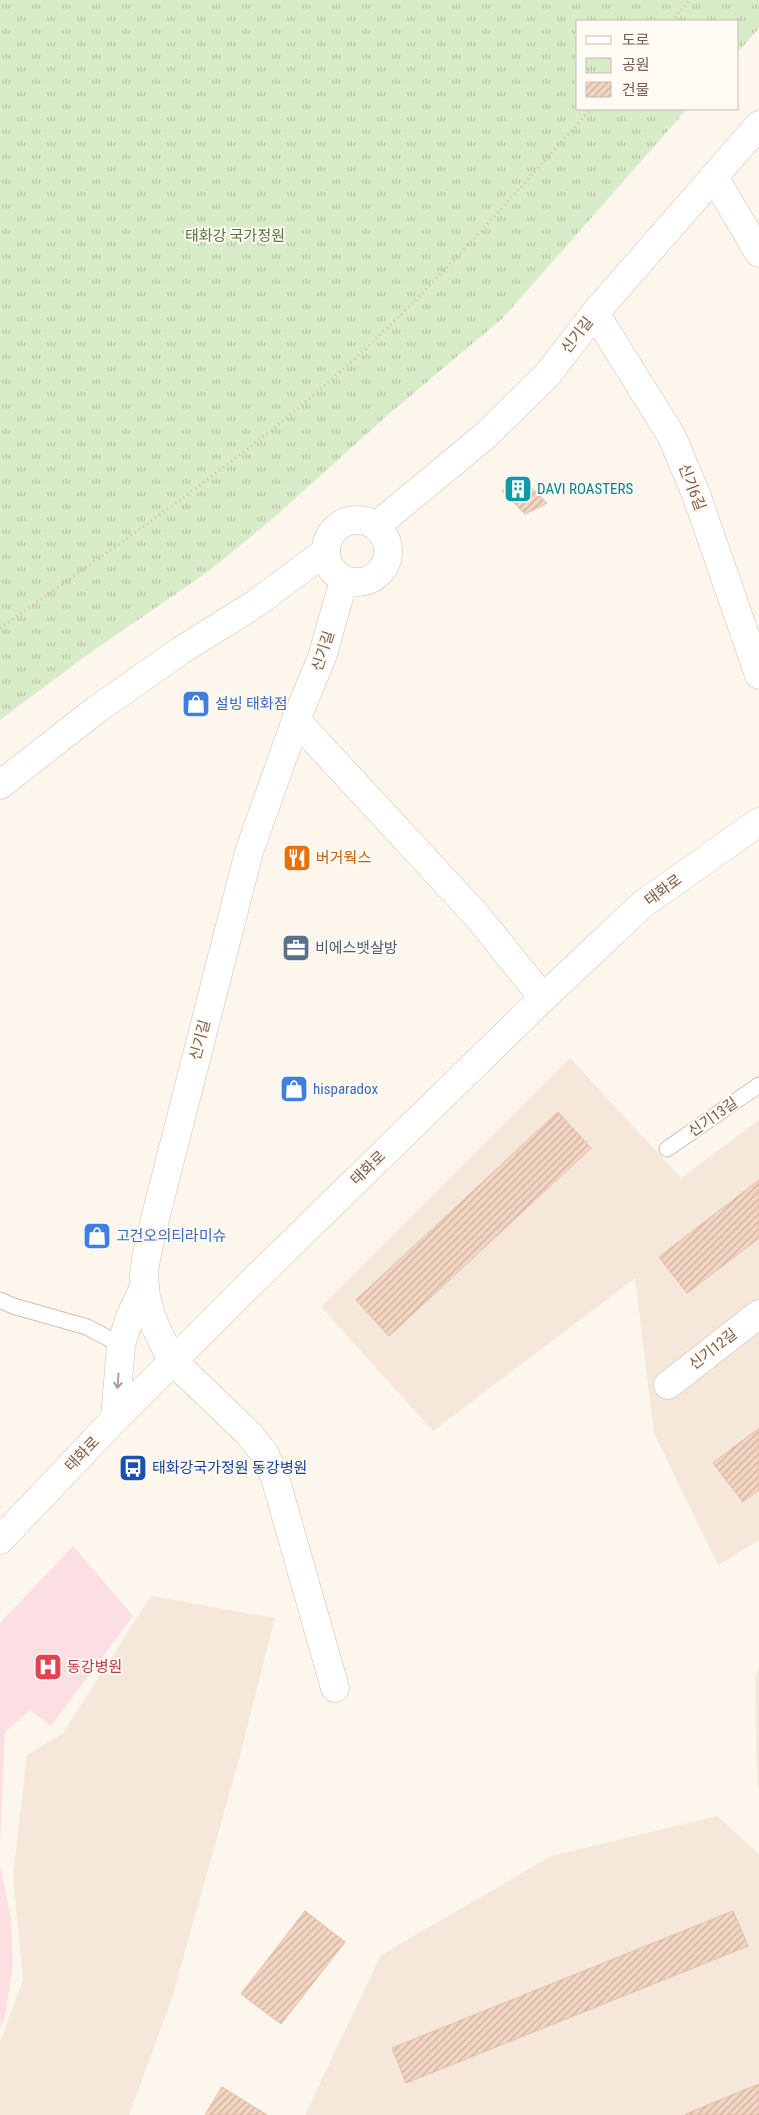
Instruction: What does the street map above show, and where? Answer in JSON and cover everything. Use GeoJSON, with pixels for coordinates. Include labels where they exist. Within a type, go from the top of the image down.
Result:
{"type":"FeatureCollection","features":[{"type":"Feature","properties":{"kind":"street","name":"신기길"},"geometry":{"type":"LineString","coordinates":[[376,526],[486,435],[548,374],[595,313],[714,177],[753,138]]}},
{"type":"Feature","properties":{"kind":"street"},"geometry":{"type":"LineString","coordinates":[[714,177],[759,253]]}},
{"type":"Feature","properties":{"kind":"street","name":"신기6길"},"geometry":{"type":"LineString","coordinates":[[595,313],[672,435],[696,494],[759,675]]}},
{"type":"Feature","properties":{"kind":"street"},"geometry":{"type":"LineString","coordinates":[[354,520],[364,520],[376,526],[388,544],[388,558],[384,567],[376,576],[368,581],[356,583],[344,580],[334,573],[328,563],[326,551],[328,540],[334,530],[343,523],[354,520]]}},
{"type":"Feature","properties":{"kind":"street"},"geometry":{"type":"LineString","coordinates":[[0,785],[96,710],[180,651],[255,604],[326,551]]}},
{"type":"Feature","properties":{"kind":"street","name":"신기길"},"geometry":{"type":"LineString","coordinates":[[335,1688],[276,1480],[265,1454],[248,1433],[174,1362],[154,1322],[145,1295],[144,1274],[164,1181],[249,852],[296,720],[322,657],[344,580]]}},
{"type":"Feature","properties":{"kind":"street"},"geometry":{"type":"LineString","coordinates":[[296,720],[478,918],[543,998]]}},
{"type":"Feature","properties":{"kind":"street","name":"태화로"},"geometry":{"type":"LineString","coordinates":[[0,1540],[115,1419],[174,1362],[250,1283],[543,998],[643,904],[759,822]]}},
{"type":"Feature","properties":{"kind":"street"},"geometry":{"type":"LineString","coordinates":[[115,1419],[121,1345],[130,1317],[145,1285]]}},
{"type":"Feature","properties":{"kind":"street","name":"신기12길"},"geometry":{"type":"LineString","coordinates":[[668,1385],[759,1314]]}},
{"type":"Feature","properties":{"kind":"lane","name":"신기13길"},"geometry":{"type":"LineString","coordinates":[[667,1149],[759,1085]]}},
{"type":"Feature","properties":{"kind":"lane"},"geometry":{"type":"LineString","coordinates":[[4,1305],[87,1327],[121,1345]]}},
{"type":"Feature","properties":{"kind":"path"},"geometry":{"type":"LineString","coordinates":[[672,20],[690,0]]}},
{"type":"Feature","properties":{"kind":"path"},"geometry":{"type":"LineString","coordinates":[[0,628],[181,500],[270,430],[347,365],[414,302],[590,110]]}},
{"type":"Feature","properties":{"kind":"shaded area"},"geometry":{"type":"Polygon","coordinates":[[[570,1058],[681,1178],[759,1120],[759,1540],[718,1565],[654,1433],[635,1278],[433,1431],[321,1307],[570,1058]]]}},
{"type":"Feature","properties":{"kind":"shaded area","name":"동강병원"},"geometry":{"type":"Polygon","coordinates":[[[73,1546],[133,1616],[51,1726],[30,1710],[5,1732],[0,1845],[0,1623],[73,1546]]]}},
{"type":"Feature","properties":{"kind":"shaded area"},"geometry":{"type":"Polygon","coordinates":[[[151,1596],[275,1618],[238,1763],[172,1998],[129,2115],[0,2115],[0,2042],[23,1980],[13,1876],[27,1755],[63,1733],[151,1596]]]}},
{"type":"Feature","properties":{"kind":"shaded area"},"geometry":{"type":"Polygon","coordinates":[[[759,1667],[759,1788],[757,1785],[755,1677],[759,1667]]]}},
{"type":"Feature","properties":{"kind":"shaded area"},"geometry":{"type":"Polygon","coordinates":[[[717,1816],[759,1854],[759,2115],[305,2115],[381,1955],[551,1856],[717,1816]]]}},
{"type":"Feature","properties":{"kind":"shaded area"},"geometry":{"type":"Polygon","coordinates":[[[0,1865],[11,1919],[13,1964],[5,2018],[0,2028],[0,1865]]]}},
{"type":"Feature","properties":{"kind":"green space","name":"태화강 국가정원"},"geometry":{"type":"Polygon","coordinates":[[[0,0],[759,0],[759,28],[739,51],[739,20],[576,20],[576,110],[686,110],[504,317],[390,413],[270,521],[206,573],[87,655],[0,720],[0,0]]]}},
{"type":"Feature","properties":{"kind":"building","name":"DAVI ROASTERS"},"geometry":{"type":"Polygon","coordinates":[[[518,475],[547,503],[525,514],[502,491],[518,475]]]}},
{"type":"Feature","properties":{"kind":"building"},"geometry":{"type":"Polygon","coordinates":[[[558,1112],[591,1148],[389,1336],[356,1300],[558,1112]]]}},
{"type":"Feature","properties":{"kind":"building"},"geometry":{"type":"Polygon","coordinates":[[[759,1180],[759,1238],[687,1293],[659,1257],[759,1180]]]}},
{"type":"Feature","properties":{"kind":"building"},"geometry":{"type":"Polygon","coordinates":[[[759,1428],[759,1490],[743,1502],[713,1463],[759,1428]]]}},
{"type":"Feature","properties":{"kind":"building"},"geometry":{"type":"Polygon","coordinates":[[[305,1911],[345,1942],[281,2024],[241,1994],[305,1911]]]}},
{"type":"Feature","properties":{"kind":"building"},"geometry":{"type":"Polygon","coordinates":[[[733,1911],[748,1946],[406,2083],[392,2048],[733,1911]]]}},
{"type":"Feature","properties":{"kind":"building"},"geometry":{"type":"Polygon","coordinates":[[[759,2084],[759,2115],[686,2115],[686,2114],[759,2084]]]}},
{"type":"Feature","properties":{"kind":"building"},"geometry":{"type":"Polygon","coordinates":[[[222,2087],[267,2115],[205,2115],[222,2087]]]}},
{"type":"Feature","properties":{"kind":"place","name":"DAVI ROASTERS"},"geometry":{"type":"Point","coordinates":[518,489]}},
{"type":"Feature","properties":{"kind":"place","name":"설빙 태화점"},"geometry":{"type":"Point","coordinates":[196,704]}},
{"type":"Feature","properties":{"kind":"place","name":"버거웍스"},"geometry":{"type":"Point","coordinates":[297,858]}},
{"type":"Feature","properties":{"kind":"place","name":"비에스뱃살방"},"geometry":{"type":"Point","coordinates":[296,948]}},
{"type":"Feature","properties":{"kind":"place","name":"hisparadox"},"geometry":{"type":"Point","coordinates":[294,1089]}},
{"type":"Feature","properties":{"kind":"place","name":"고건오의티라미슈"},"geometry":{"type":"Point","coordinates":[97,1236]}},
{"type":"Feature","properties":{"kind":"place","name":"태화강국가정원 동강병원"},"geometry":{"type":"Point","coordinates":[133,1468]}},
{"type":"Feature","properties":{"kind":"place","name":"동강병원"},"geometry":{"type":"Point","coordinates":[48,1667]}}]}
